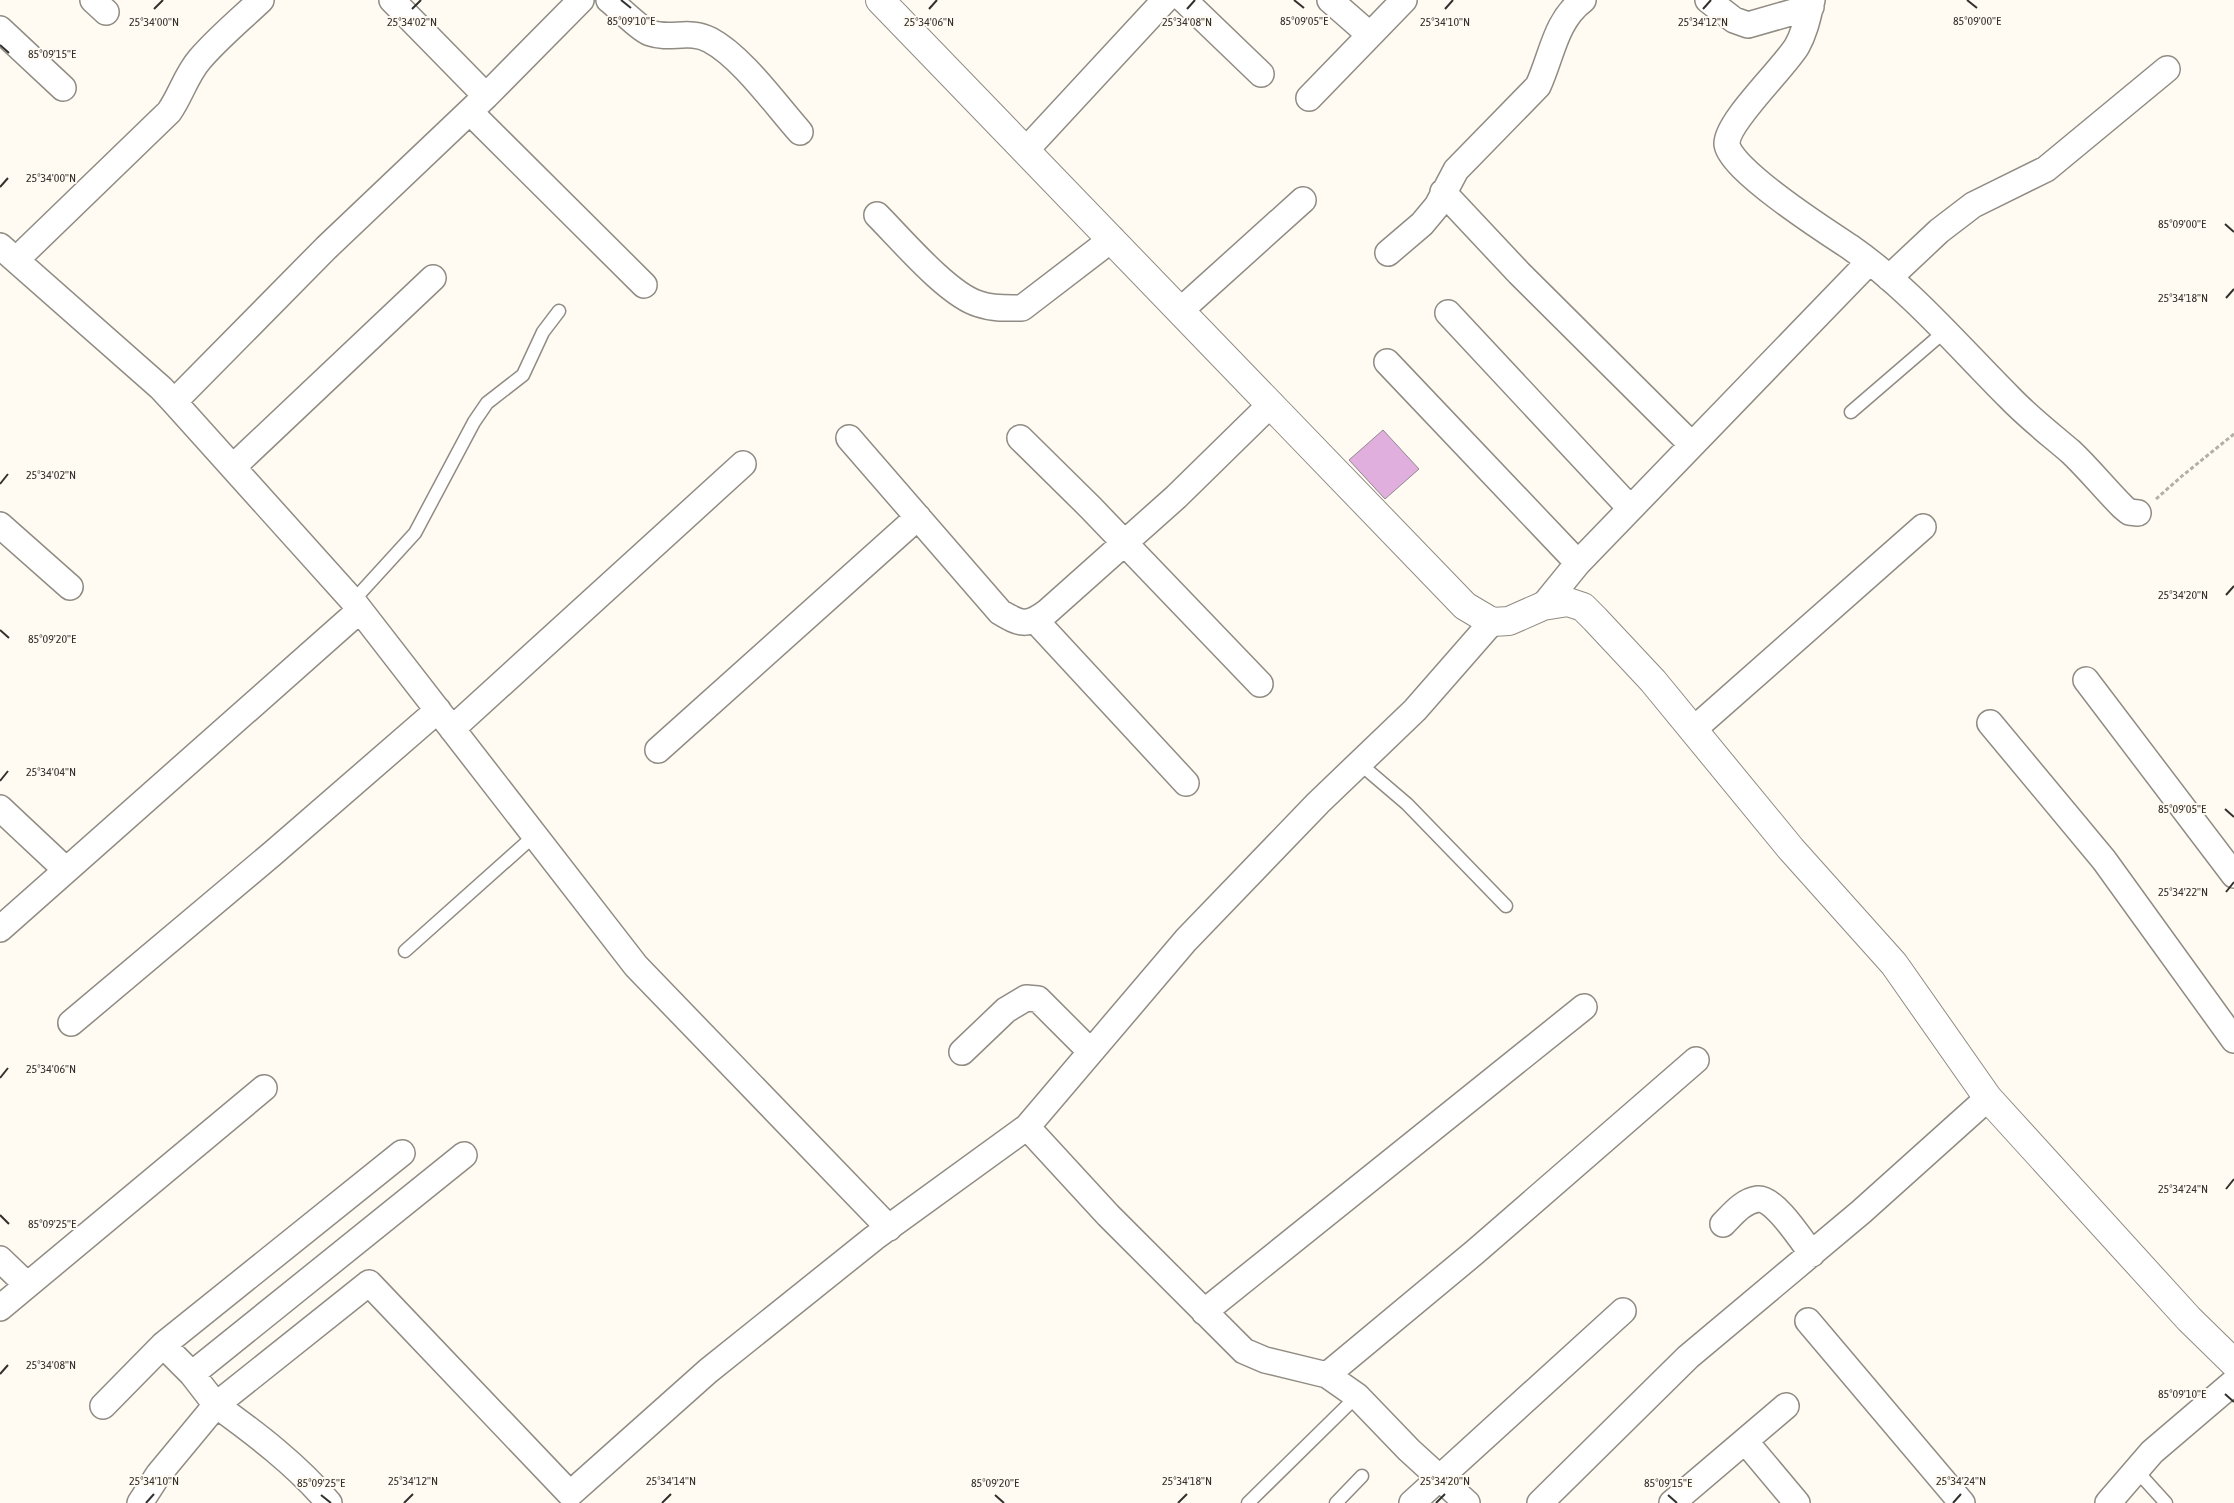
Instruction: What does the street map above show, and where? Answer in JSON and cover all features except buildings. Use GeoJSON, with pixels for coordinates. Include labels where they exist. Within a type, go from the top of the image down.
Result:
{"type":"FeatureCollection","features":[{"type":"Feature","properties":{"kind":"main road"},"geometry":{"type":"LineString","coordinates":[[880,0],[1465,606],[1492,622],[1509,621],[1543,606],[1568,602],[1583,607],[1653,681],[1791,849],[1894,964],[1988,1098],[2189,1319],[2234,1363]]}},
{"type":"Feature","properties":{"kind":"street"},"geometry":{"type":"LineString","coordinates":[[261,0],[200,59],[190,73],[178,99],[169,112],[8,253],[161,388],[233,467],[356,606],[636,966],[889,1228]]}},
{"type":"Feature","properties":{"kind":"street"},"geometry":{"type":"LineString","coordinates":[[392,0],[478,104],[644,285]]}},
{"type":"Feature","properties":{"kind":"street"},"geometry":{"type":"LineString","coordinates":[[609,0],[649,33],[666,36],[688,33],[710,40],[738,61],[800,132]]}},
{"type":"Feature","properties":{"kind":"street"},"geometry":{"type":"LineString","coordinates":[[1026,150],[1165,0]]}},
{"type":"Feature","properties":{"kind":"street"},"geometry":{"type":"LineString","coordinates":[[1184,0],[1260,74]]}},
{"type":"Feature","properties":{"kind":"street"},"geometry":{"type":"LineString","coordinates":[[1330,0],[1370,35]]}},
{"type":"Feature","properties":{"kind":"street"},"geometry":{"type":"LineString","coordinates":[[1308,98],[1404,0]]}},
{"type":"Feature","properties":{"kind":"street"},"geometry":{"type":"LineString","coordinates":[[1388,253],[1422,224],[1437,206],[1456,170],[1538,86],[1546,68],[1555,35],[1576,5],[1583,0]]}},
{"type":"Feature","properties":{"kind":"street"},"geometry":{"type":"LineString","coordinates":[[1708,0],[1734,20],[1748,25],[1812,4]]}},
{"type":"Feature","properties":{"kind":"street"},"geometry":{"type":"LineString","coordinates":[[174,402],[326,248],[478,104],[573,3]]}},
{"type":"Feature","properties":{"kind":"street"},"geometry":{"type":"LineString","coordinates":[[1812,4],[1797,46],[1740,116],[1730,134],[1727,145],[1736,161],[1782,200],[1870,262],[1889,278],[2021,410],[2072,453],[2122,507],[2129,512],[2138,513]]}},
{"type":"Feature","properties":{"kind":"street"},"geometry":{"type":"LineString","coordinates":[[0,30],[63,88]]}},
{"type":"Feature","properties":{"kind":"street"},"geometry":{"type":"LineString","coordinates":[[1889,278],[1939,231],[1973,205],[2046,169],[2167,68]]}},
{"type":"Feature","properties":{"kind":"street"},"geometry":{"type":"LineString","coordinates":[[1443,192],[1519,273],[1692,444]]}},
{"type":"Feature","properties":{"kind":"street"},"geometry":{"type":"LineString","coordinates":[[1181,310],[1303,200]]}},
{"type":"Feature","properties":{"kind":"street"},"geometry":{"type":"LineString","coordinates":[[877,215],[952,289],[979,304],[1006,308],[1022,308],[1112,239]]}},
{"type":"Feature","properties":{"kind":"street"},"geometry":{"type":"LineString","coordinates":[[1543,606],[1578,563],[1630,508],[1870,262]]}},
{"type":"Feature","properties":{"kind":"street"},"geometry":{"type":"LineString","coordinates":[[233,467],[434,278]]}},
{"type":"Feature","properties":{"kind":"street"},"geometry":{"type":"LineString","coordinates":[[1448,313],[1630,508]]}},
{"type":"Feature","properties":{"kind":"street"},"geometry":{"type":"LineString","coordinates":[[1387,362],[1578,563]]}},
{"type":"Feature","properties":{"kind":"street"},"geometry":{"type":"LineString","coordinates":[[849,438],[1000,612],[1020,623],[1036,621],[1125,544],[1272,404]]}},
{"type":"Feature","properties":{"kind":"street"},"geometry":{"type":"LineString","coordinates":[[1020,438],[1260,684]]}},
{"type":"Feature","properties":{"kind":"street"},"geometry":{"type":"LineString","coordinates":[[71,1023],[272,854],[445,720],[743,464]]}},
{"type":"Feature","properties":{"kind":"street"},"geometry":{"type":"LineString","coordinates":[[658,750],[918,518]]}},
{"type":"Feature","properties":{"kind":"street"},"geometry":{"type":"LineString","coordinates":[[0,525],[70,587]]}},
{"type":"Feature","properties":{"kind":"street"},"geometry":{"type":"LineString","coordinates":[[1694,730],[1923,527]]}},
{"type":"Feature","properties":{"kind":"street"},"geometry":{"type":"LineString","coordinates":[[0,929],[356,606]]}},
{"type":"Feature","properties":{"kind":"street"},"geometry":{"type":"LineString","coordinates":[[1036,621],[1186,783]]}},
{"type":"Feature","properties":{"kind":"street"},"geometry":{"type":"LineString","coordinates":[[140,1503],[158,1475],[216,1405],[369,1283],[566,1498],[708,1371],[889,1228],[1027,1127],[1186,940],[1318,803],[1415,710],[1492,622]]}},
{"type":"Feature","properties":{"kind":"street"},"geometry":{"type":"LineString","coordinates":[[2086,680],[2234,875]]}},
{"type":"Feature","properties":{"kind":"street"},"geometry":{"type":"LineString","coordinates":[[1990,723],[2104,860],[2234,1040]]}},
{"type":"Feature","properties":{"kind":"street"},"geometry":{"type":"LineString","coordinates":[[0,808],[66,870]]}},
{"type":"Feature","properties":{"kind":"street"},"geometry":{"type":"LineString","coordinates":[[962,1052],[1006,1010],[1026,998],[1038,1000],[1044,1004],[1090,1051]]}},
{"type":"Feature","properties":{"kind":"street"},"geometry":{"type":"LineString","coordinates":[[1204,1312],[1584,1008]]}},
{"type":"Feature","properties":{"kind":"street"},"geometry":{"type":"LineString","coordinates":[[1327,1375],[1475,1252],[1696,1060]]}},
{"type":"Feature","properties":{"kind":"street"},"geometry":{"type":"LineString","coordinates":[[0,1308],[26,1284],[264,1088]]}},
{"type":"Feature","properties":{"kind":"street"},"geometry":{"type":"LineString","coordinates":[[1540,1503],[1688,1357],[1861,1212],[1988,1098]]}},
{"type":"Feature","properties":{"kind":"street"},"geometry":{"type":"LineString","coordinates":[[1027,1127],[1108,1215],[1244,1351],[1265,1360],[1327,1375],[1357,1396],[1467,1503]]}},
{"type":"Feature","properties":{"kind":"street"},"geometry":{"type":"LineString","coordinates":[[103,1406],[164,1345],[402,1153]]}},
{"type":"Feature","properties":{"kind":"street"},"geometry":{"type":"LineString","coordinates":[[192,1374],[464,1156]]}},
{"type":"Feature","properties":{"kind":"street"},"geometry":{"type":"LineString","coordinates":[[1723,1224],[1740,1206],[1758,1199],[1768,1201],[1812,1254]]}},
{"type":"Feature","properties":{"kind":"street"},"geometry":{"type":"LineString","coordinates":[[0,1259],[26,1284]]}},
{"type":"Feature","properties":{"kind":"street"},"geometry":{"type":"LineString","coordinates":[[1412,1503],[1623,1310]]}},
{"type":"Feature","properties":{"kind":"street"},"geometry":{"type":"LineString","coordinates":[[1808,1320],[1962,1503]]}},
{"type":"Feature","properties":{"kind":"street"},"geometry":{"type":"LineString","coordinates":[[164,1345],[192,1374],[216,1405],[266,1443],[329,1503]]}},
{"type":"Feature","properties":{"kind":"street"},"geometry":{"type":"LineString","coordinates":[[2108,1503],[2152,1452],[2234,1382]]}},
{"type":"Feature","properties":{"kind":"street"},"geometry":{"type":"LineString","coordinates":[[1672,1503],[1786,1406]]}},
{"type":"Feature","properties":{"kind":"street"},"geometry":{"type":"LineString","coordinates":[[1745,1441],[1797,1503]]}},
{"type":"Feature","properties":{"kind":"lane"},"geometry":{"type":"LineString","coordinates":[[356,606],[415,533],[474,422],[487,403],[523,375],[543,332],[559,311]]}},
{"type":"Feature","properties":{"kind":"lane"},"geometry":{"type":"LineString","coordinates":[[1851,412],[1944,332]]}},
{"type":"Feature","properties":{"kind":"lane"},"geometry":{"type":"LineString","coordinates":[[1360,763],[1407,804],[1506,906]]}},
{"type":"Feature","properties":{"kind":"lane"},"geometry":{"type":"LineString","coordinates":[[405,951],[535,835]]}},
{"type":"Feature","properties":{"kind":"lane"},"geometry":{"type":"LineString","coordinates":[[1248,1503],[1357,1396]]}},
{"type":"Feature","properties":{"kind":"lane"},"geometry":{"type":"LineString","coordinates":[[2136,1470],[2166,1503]]}},
{"type":"Feature","properties":{"kind":"lane"},"geometry":{"type":"LineString","coordinates":[[1336,1503],[1362,1476]]}},
{"type":"Feature","properties":{"kind":"path"},"geometry":{"type":"LineString","coordinates":[[2138,513],[2146,509],[2182,476],[2234,434]]}}]}
